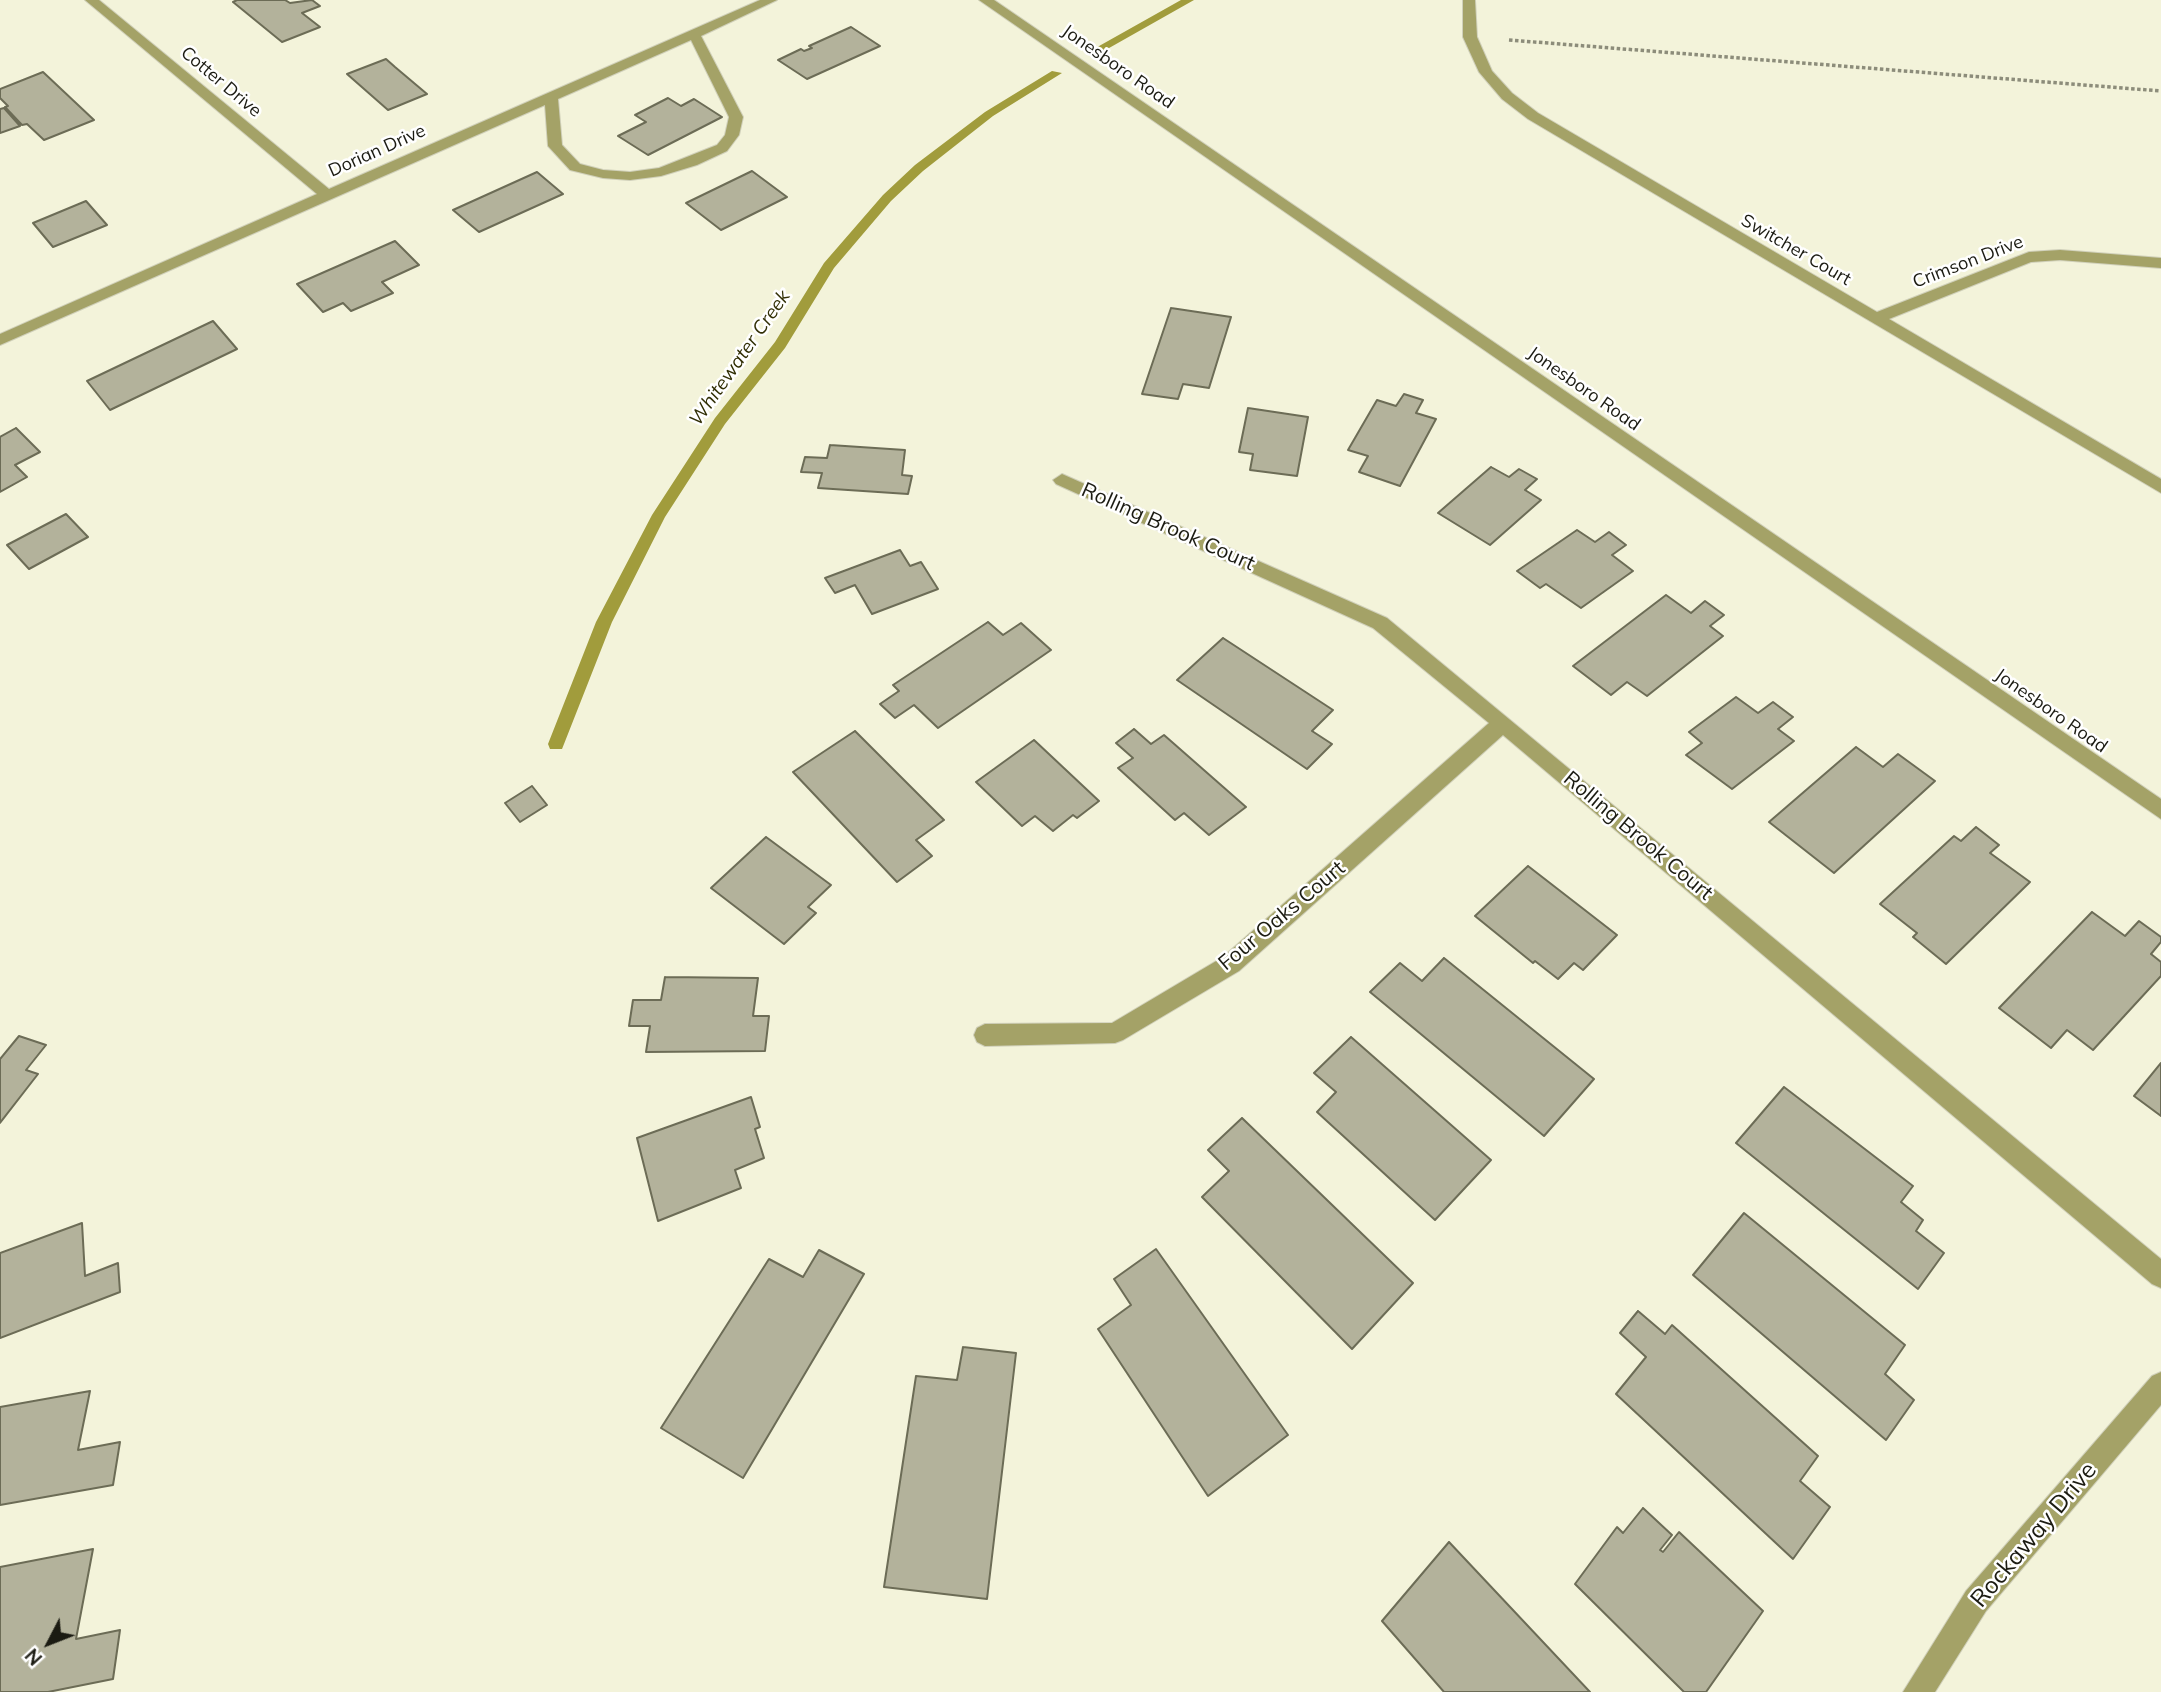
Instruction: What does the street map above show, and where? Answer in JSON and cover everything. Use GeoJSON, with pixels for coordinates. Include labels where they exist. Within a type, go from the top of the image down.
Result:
{"type":"FeatureCollection","features":[{"type":"Feature","properties":{"kind":"street","name":"Cotter Drive"},"geometry":{"type":"LineString","coordinates":[[90,0],[327,195]]}},
{"type":"Feature","properties":{"kind":"street","name":"Dorian Drive"},"geometry":{"type":"LineString","coordinates":[[0,340],[771,0]]}},
{"type":"Feature","properties":{"kind":"street","name":"Jonesboro Road"},"geometry":{"type":"LineString","coordinates":[[985,0],[2161,810]]}},
{"type":"Feature","properties":{"kind":"street","name":"Switcher Court"},"geometry":{"type":"LineString","coordinates":[[1469,0],[1470,37],[1486,72],[1507,96],[1533,116],[2161,488]]}},
{"type":"Feature","properties":{"kind":"street"},"geometry":{"type":"LineString","coordinates":[[551,96],[555,146],[575,167],[603,174],[630,176],[661,172],[692,162],[722,148],[732,135],[736,117],[694,34]]}},
{"type":"Feature","properties":{"kind":"street","name":"Crimson Drive"},"geometry":{"type":"LineString","coordinates":[[1874,318],[2029,257],[2060,255],[2161,263]]}},
{"type":"Feature","properties":{"kind":"street","name":"Rolling Brook Court"},"geometry":{"type":"LineString","coordinates":[[1062,480],[1380,623],[2161,1275]]}},
{"type":"Feature","properties":{"kind":"street","name":"Four Oaks Court"},"geometry":{"type":"LineString","coordinates":[[985,1035],[1115,1033],[1231,964],[1503,723]]}},
{"type":"Feature","properties":{"kind":"street","name":"Rockaway Drive"},"geometry":{"type":"LineString","coordinates":[[1918,1692],[1976,1601],[2161,1385]]}},
{"type":"Feature","properties":{"kind":"path"},"geometry":{"type":"LineString","coordinates":[[1470,37],[2161,91]]}},
{"type":"Feature","properties":{"kind":"building"},"geometry":{"type":"Polygon","coordinates":[[[285,0],[290,3],[312,0],[320,6],[302,13],[320,27],[282,42],[233,2],[285,0]]]}},
{"type":"Feature","properties":{"kind":"building"},"geometry":{"type":"Polygon","coordinates":[[[851,27],[880,46],[807,79],[778,60],[801,49],[804,51],[812,48],[809,46],[851,27]]]}},
{"type":"Feature","properties":{"kind":"building"},"geometry":{"type":"Polygon","coordinates":[[[386,59],[427,94],[388,110],[347,74],[386,59]]]}},
{"type":"Feature","properties":{"kind":"building"},"geometry":{"type":"Polygon","coordinates":[[[43,72],[94,120],[44,140],[27,124],[22,125],[5,107],[8,106],[0,98],[0,89],[43,72]]]}},
{"type":"Feature","properties":{"kind":"building"},"geometry":{"type":"Polygon","coordinates":[[[668,98],[681,106],[694,99],[722,117],[648,155],[618,136],[646,122],[635,115],[668,98]]]}},
{"type":"Feature","properties":{"kind":"building"},"geometry":{"type":"Polygon","coordinates":[[[4,108],[20,126],[0,133],[0,109],[4,108]]]}},
{"type":"Feature","properties":{"kind":"building"},"geometry":{"type":"Polygon","coordinates":[[[752,171],[787,197],[721,230],[686,203],[752,171]]]}},
{"type":"Feature","properties":{"kind":"building"},"geometry":{"type":"Polygon","coordinates":[[[537,172],[563,194],[479,232],[453,210],[537,172]]]}},
{"type":"Feature","properties":{"kind":"building"},"geometry":{"type":"Polygon","coordinates":[[[86,201],[107,225],[53,247],[33,223],[86,201]]]}},
{"type":"Feature","properties":{"kind":"building"},"geometry":{"type":"Polygon","coordinates":[[[395,241],[419,265],[382,282],[393,293],[351,311],[343,303],[323,312],[297,284],[395,241]]]}},
{"type":"Feature","properties":{"kind":"building"},"geometry":{"type":"Polygon","coordinates":[[[1171,308],[1231,317],[1209,388],[1183,384],[1178,399],[1142,394],[1171,308]]]}},
{"type":"Feature","properties":{"kind":"building"},"geometry":{"type":"Polygon","coordinates":[[[213,321],[237,349],[110,410],[87,381],[213,321]]]}},
{"type":"Feature","properties":{"kind":"building"},"geometry":{"type":"Polygon","coordinates":[[[1404,394],[1423,400],[1416,413],[1436,419],[1400,486],[1359,472],[1368,456],[1348,450],[1377,400],[1396,406],[1404,394]]]}},
{"type":"Feature","properties":{"kind":"building"},"geometry":{"type":"Polygon","coordinates":[[[1248,408],[1308,417],[1297,476],[1250,470],[1253,454],[1239,452],[1248,408]]]}},
{"type":"Feature","properties":{"kind":"building"},"geometry":{"type":"Polygon","coordinates":[[[16,428],[40,452],[15,465],[27,477],[0,492],[0,437],[16,428]]]}},
{"type":"Feature","properties":{"kind":"building"},"geometry":{"type":"Polygon","coordinates":[[[830,445],[905,450],[902,475],[912,476],[908,494],[818,488],[822,473],[801,472],[805,457],[827,458],[830,445]]]}},
{"type":"Feature","properties":{"kind":"building"},"geometry":{"type":"Polygon","coordinates":[[[1491,467],[1509,477],[1519,469],[1537,479],[1525,490],[1541,500],[1490,545],[1438,513],[1491,467]]]}},
{"type":"Feature","properties":{"kind":"building"},"geometry":{"type":"Polygon","coordinates":[[[66,514],[88,537],[29,569],[7,545],[66,514]]]}},
{"type":"Feature","properties":{"kind":"building"},"geometry":{"type":"Polygon","coordinates":[[[1577,530],[1595,542],[1609,532],[1626,545],[1612,555],[1633,571],[1581,608],[1546,584],[1540,588],[1517,571],[1577,530]]]}},
{"type":"Feature","properties":{"kind":"building"},"geometry":{"type":"Polygon","coordinates":[[[900,550],[910,566],[921,562],[938,589],[872,614],[855,585],[835,593],[825,578],[900,550]]]}},
{"type":"Feature","properties":{"kind":"building"},"geometry":{"type":"Polygon","coordinates":[[[1666,595],[1691,613],[1705,601],[1724,615],[1710,626],[1723,636],[1647,696],[1627,682],[1611,695],[1573,666],[1666,595]]]}},
{"type":"Feature","properties":{"kind":"building"},"geometry":{"type":"Polygon","coordinates":[[[988,622],[1003,635],[1021,623],[1051,650],[938,728],[914,705],[895,718],[880,704],[899,691],[893,685],[988,622]]]}},
{"type":"Feature","properties":{"kind":"building"},"geometry":{"type":"Polygon","coordinates":[[[1223,638],[1333,710],[1312,731],[1332,744],[1307,769],[1177,680],[1223,638]]]}},
{"type":"Feature","properties":{"kind":"building"},"geometry":{"type":"Polygon","coordinates":[[[1736,697],[1758,713],[1773,702],[1793,717],[1778,729],[1794,741],[1732,789],[1686,755],[1702,743],[1689,732],[1736,697]]]}},
{"type":"Feature","properties":{"kind":"building"},"geometry":{"type":"Polygon","coordinates":[[[1134,729],[1151,744],[1164,735],[1246,807],[1209,835],[1184,813],[1175,820],[1118,768],[1133,758],[1116,743],[1134,729]]]}},
{"type":"Feature","properties":{"kind":"building"},"geometry":{"type":"Polygon","coordinates":[[[855,731],[944,820],[916,840],[932,856],[897,882],[793,772],[855,731]]]}},
{"type":"Feature","properties":{"kind":"building"},"geometry":{"type":"Polygon","coordinates":[[[1034,740],[1099,801],[1077,818],[1073,815],[1053,831],[1035,816],[1022,826],[976,782],[1034,740]]]}},
{"type":"Feature","properties":{"kind":"building"},"geometry":{"type":"Polygon","coordinates":[[[1856,747],[1883,767],[1898,754],[1935,781],[1834,873],[1769,822],[1856,747]]]}},
{"type":"Feature","properties":{"kind":"building"},"geometry":{"type":"Polygon","coordinates":[[[532,786],[547,805],[520,822],[505,803],[532,786]]]}},
{"type":"Feature","properties":{"kind":"building"},"geometry":{"type":"Polygon","coordinates":[[[1976,827],[1999,845],[1990,853],[2030,882],[1946,964],[1913,937],[1917,933],[1880,904],[1954,836],[1961,841],[1976,827]]]}},
{"type":"Feature","properties":{"kind":"building"},"geometry":{"type":"Polygon","coordinates":[[[766,837],[831,885],[808,907],[816,913],[784,944],[711,888],[766,837]]]}},
{"type":"Feature","properties":{"kind":"building"},"geometry":{"type":"Polygon","coordinates":[[[1528,866],[1617,935],[1583,970],[1574,963],[1558,979],[1535,961],[1533,963],[1475,916],[1528,866]]]}},
{"type":"Feature","properties":{"kind":"building"},"geometry":{"type":"Polygon","coordinates":[[[2092,912],[2125,936],[2139,921],[2161,937],[2161,942],[2151,954],[2161,962],[2161,976],[2093,1050],[2067,1030],[2051,1048],[1999,1008],[2092,912]]]}},
{"type":"Feature","properties":{"kind":"building"},"geometry":{"type":"Polygon","coordinates":[[[1444,958],[1594,1079],[1544,1136],[1370,992],[1400,963],[1422,981],[1444,958]]]}},
{"type":"Feature","properties":{"kind":"building"},"geometry":{"type":"Polygon","coordinates":[[[665,977],[758,978],[753,1016],[769,1016],[765,1051],[646,1052],[650,1026],[629,1026],[633,1000],[661,1000],[665,977]]]}},
{"type":"Feature","properties":{"kind":"building"},"geometry":{"type":"Polygon","coordinates":[[[19,1036],[46,1045],[26,1070],[38,1074],[0,1123],[0,1059],[19,1036]]]}},
{"type":"Feature","properties":{"kind":"building"},"geometry":{"type":"Polygon","coordinates":[[[1351,1037],[1491,1160],[1435,1220],[1317,1112],[1336,1092],[1314,1073],[1351,1037]]]}},
{"type":"Feature","properties":{"kind":"building"},"geometry":{"type":"Polygon","coordinates":[[[2161,1063],[2161,1116],[2134,1096],[2161,1063]]]}},
{"type":"Feature","properties":{"kind":"building"},"geometry":{"type":"Polygon","coordinates":[[[1784,1087],[1913,1186],[1901,1202],[1923,1220],[1916,1231],[1944,1253],[1918,1289],[1736,1143],[1784,1087]]]}},
{"type":"Feature","properties":{"kind":"building"},"geometry":{"type":"Polygon","coordinates":[[[751,1097],[760,1127],[755,1129],[764,1158],[735,1170],[741,1188],[658,1221],[637,1138],[751,1097]]]}},
{"type":"Feature","properties":{"kind":"building"},"geometry":{"type":"Polygon","coordinates":[[[1242,1118],[1413,1283],[1352,1349],[1202,1197],[1229,1171],[1208,1150],[1242,1118]]]}},
{"type":"Feature","properties":{"kind":"building"},"geometry":{"type":"Polygon","coordinates":[[[1744,1213],[1905,1345],[1885,1374],[1914,1400],[1886,1440],[1693,1275],[1744,1213]]]}},
{"type":"Feature","properties":{"kind":"building"},"geometry":{"type":"Polygon","coordinates":[[[82,1223],[85,1276],[118,1263],[120,1292],[0,1338],[0,1253],[82,1223]]]}},
{"type":"Feature","properties":{"kind":"building"},"geometry":{"type":"Polygon","coordinates":[[[1156,1249],[1288,1435],[1208,1496],[1098,1329],[1131,1305],[1114,1279],[1156,1249]]]}},
{"type":"Feature","properties":{"kind":"building"},"geometry":{"type":"Polygon","coordinates":[[[819,1250],[864,1274],[743,1478],[661,1428],[769,1259],[803,1277],[819,1250]]]}},
{"type":"Feature","properties":{"kind":"building"},"geometry":{"type":"Polygon","coordinates":[[[1638,1311],[1665,1334],[1672,1325],[1818,1456],[1800,1481],[1830,1507],[1793,1559],[1616,1394],[1646,1357],[1620,1333],[1638,1311]]]}},
{"type":"Feature","properties":{"kind":"building"},"geometry":{"type":"Polygon","coordinates":[[[963,1347],[1016,1353],[987,1599],[884,1587],[916,1376],[957,1380],[963,1347]]]}},
{"type":"Feature","properties":{"kind":"building"},"geometry":{"type":"Polygon","coordinates":[[[90,1391],[78,1450],[120,1442],[113,1485],[0,1505],[0,1407],[90,1391]]]}},
{"type":"Feature","properties":{"kind":"building"},"geometry":{"type":"Polygon","coordinates":[[[1643,1508],[1672,1535],[1660,1550],[1663,1552],[1679,1532],[1763,1611],[1706,1692],[1684,1692],[1575,1584],[1617,1527],[1623,1533],[1643,1508]]]}},
{"type":"Feature","properties":{"kind":"building"},"geometry":{"type":"Polygon","coordinates":[[[1449,1542],[1590,1692],[1444,1692],[1382,1621],[1449,1542]]]}},
{"type":"Feature","properties":{"kind":"building"},"geometry":{"type":"Polygon","coordinates":[[[93,1549],[76,1639],[120,1630],[113,1679],[48,1692],[0,1692],[0,1567],[93,1549]]]}},
{"type":"Feature","properties":{"kind":"waterway","name":"Whitewater Creek"},"geometry":{"type":"LineString","coordinates":[[1098,50],[1189,0]]}},
{"type":"Feature","properties":{"kind":"waterway","name":"Whitewater Creek"},"geometry":{"type":"LineString","coordinates":[[556,744],[604,622],[659,515],[720,421],[780,345],[829,266],[887,198],[919,168],[989,114],[1056,73]]}}]}
